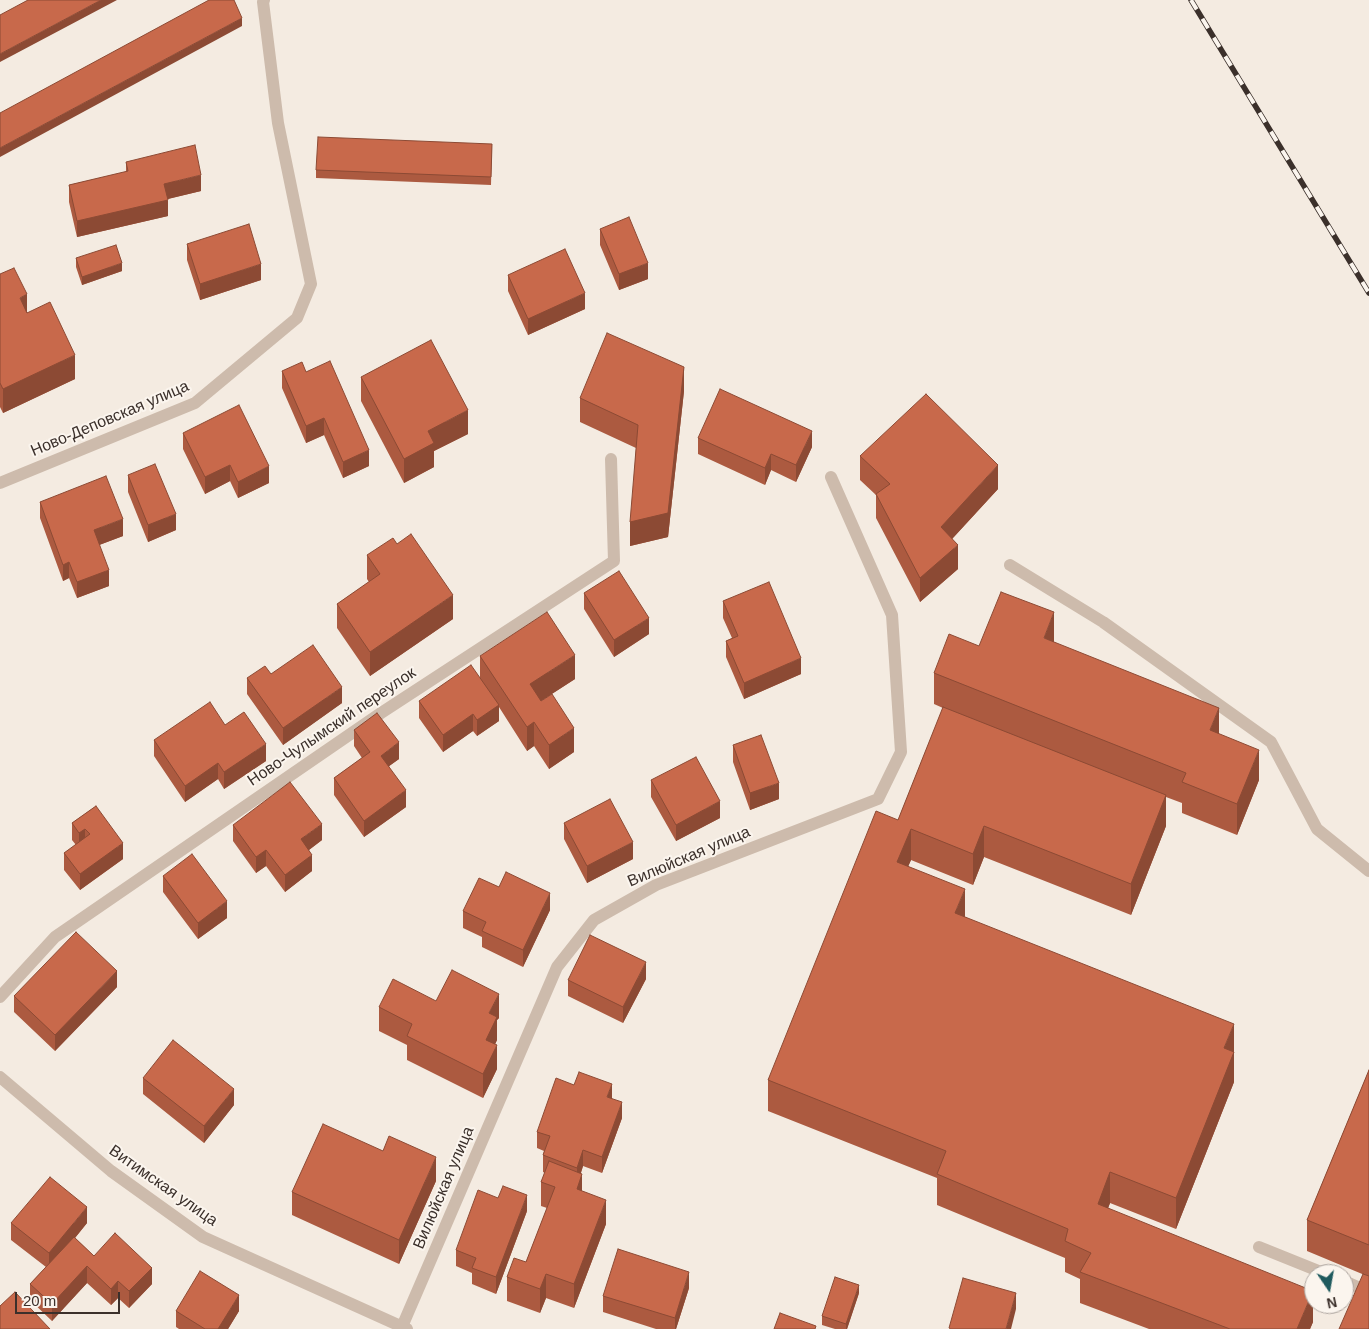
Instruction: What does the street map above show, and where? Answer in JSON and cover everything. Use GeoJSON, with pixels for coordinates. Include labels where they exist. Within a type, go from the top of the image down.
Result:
{"type":"FeatureCollection","features":[{"type":"Feature","properties":{"kind":"street","name":"Ново-Деповская улица"},"geometry":{"type":"LineString","coordinates":[[0,483],[195,403],[297,318],[311,284],[278,123],[262,2],[264,0]]}},
{"type":"Feature","properties":{"kind":"street","name":"Ново-Чулымский переулок"},"geometry":{"type":"LineString","coordinates":[[0,997],[55,936],[381,713],[614,561],[611,459]]}},
{"type":"Feature","properties":{"kind":"street","name":"Вилюйская улица"},"geometry":{"type":"LineString","coordinates":[[403,1328],[557,967],[594,920],[656,885],[878,799],[902,752],[892,615],[831,477]]}},
{"type":"Feature","properties":{"kind":"street"},"geometry":{"type":"LineString","coordinates":[[1010,565],[1102,622],[1271,742],[1317,830],[1369,871]]}},
{"type":"Feature","properties":{"kind":"street","name":"Витимская улица"},"geometry":{"type":"LineString","coordinates":[[0,1078],[111,1171],[204,1237],[403,1328]]}},
{"type":"Feature","properties":{"kind":"street"},"geometry":{"type":"LineString","coordinates":[[1260,1247],[1304,1265]]}},
{"type":"Feature","properties":{"kind":"street"},"geometry":{"type":"LineString","coordinates":[[1354,1285],[1369,1292]]}},
{"type":"Feature","properties":{"kind":"building"},"geometry":{"type":"Polygon","coordinates":[[[28,0],[101,0],[0,54],[0,15],[28,0]]]}},
{"type":"Feature","properties":{"kind":"building"},"geometry":{"type":"Polygon","coordinates":[[[209,0],[234,0],[242,18],[0,148],[0,113],[209,0]]]}},
{"type":"Feature","properties":{"kind":"building"},"geometry":{"type":"Polygon","coordinates":[[[318,137],[492,144],[491,177],[316,170],[318,137]]]}},
{"type":"Feature","properties":{"kind":"building"},"geometry":{"type":"Polygon","coordinates":[[[195,145],[201,175],[164,184],[168,200],[77,221],[69,185],[128,171],[126,162],[195,145]]]}},
{"type":"Feature","properties":{"kind":"building"},"geometry":{"type":"Polygon","coordinates":[[[629,217],[648,263],[619,274],[600,229],[629,217]]]}},
{"type":"Feature","properties":{"kind":"building"},"geometry":{"type":"Polygon","coordinates":[[[249,224],[261,264],[200,284],[187,244],[249,224]]]}},
{"type":"Feature","properties":{"kind":"building"},"geometry":{"type":"Polygon","coordinates":[[[116,245],[122,263],[82,277],[76,258],[116,245]]]}},
{"type":"Feature","properties":{"kind":"building"},"geometry":{"type":"Polygon","coordinates":[[[565,249],[585,293],[528,319],[508,275],[565,249]]]}},
{"type":"Feature","properties":{"kind":"building"},"geometry":{"type":"Polygon","coordinates":[[[14,268],[27,294],[20,298],[27,313],[50,302],[75,355],[3,389],[0,383],[0,274],[14,268]]]}},
{"type":"Feature","properties":{"kind":"building"},"geometry":{"type":"Polygon","coordinates":[[[607,333],[684,367],[668,513],[630,522],[638,425],[580,398],[607,333]]]}},
{"type":"Feature","properties":{"kind":"building"},"geometry":{"type":"Polygon","coordinates":[[[431,340],[468,410],[428,431],[434,443],[404,459],[361,377],[431,340]]]}},
{"type":"Feature","properties":{"kind":"building"},"geometry":{"type":"Polygon","coordinates":[[[330,361],[369,450],[343,462],[324,418],[306,426],[282,371],[302,362],[306,372],[330,361]]]}},
{"type":"Feature","properties":{"kind":"building"},"geometry":{"type":"Polygon","coordinates":[[[720,389],[812,431],[796,465],[771,454],[765,468],[698,438],[720,389]]]}},
{"type":"Feature","properties":{"kind":"building"},"geometry":{"type":"Polygon","coordinates":[[[926,394],[998,465],[941,527],[958,545],[920,578],[876,494],[890,484],[860,456],[926,394]]]}},
{"type":"Feature","properties":{"kind":"building"},"geometry":{"type":"Polygon","coordinates":[[[239,405],[269,466],[238,482],[230,465],[205,477],[183,433],[239,405]]]}},
{"type":"Feature","properties":{"kind":"building"},"geometry":{"type":"Polygon","coordinates":[[[155,464],[176,514],[148,525],[128,475],[155,464]]]}},
{"type":"Feature","properties":{"kind":"building"},"geometry":{"type":"Polygon","coordinates":[[[106,476],[123,519],[94,530],[109,570],[77,582],[69,562],[63,565],[40,502],[106,476]]]}},
{"type":"Feature","properties":{"kind":"building"},"geometry":{"type":"Polygon","coordinates":[[[411,534],[453,595],[370,652],[337,604],[380,574],[367,555],[393,538],[397,544],[411,534]]]}},
{"type":"Feature","properties":{"kind":"building"},"geometry":{"type":"Polygon","coordinates":[[[619,571],[649,618],[614,640],[584,593],[619,571]]]}},
{"type":"Feature","properties":{"kind":"building"},"geometry":{"type":"Polygon","coordinates":[[[769,582],[801,658],[744,683],[726,641],[738,636],[723,601],[769,582]]]}},
{"type":"Feature","properties":{"kind":"building"},"geometry":{"type":"Polygon","coordinates":[[[1001,592],[1054,612],[1044,638],[1219,708],[1210,730],[1259,750],[1237,804],[1182,782],[1186,773],[934,673],[949,634],[979,646],[1001,592]]]}},
{"type":"Feature","properties":{"kind":"building"},"geometry":{"type":"Polygon","coordinates":[[[547,612],[575,655],[530,684],[541,701],[552,694],[574,728],[549,745],[534,722],[527,727],[480,656],[547,612]]]}},
{"type":"Feature","properties":{"kind":"building"},"geometry":{"type":"Polygon","coordinates":[[[313,645],[342,687],[283,728],[247,678],[265,666],[271,674],[313,645]]]}},
{"type":"Feature","properties":{"kind":"building"},"geometry":{"type":"Polygon","coordinates":[[[471,665],[499,705],[477,720],[473,714],[443,735],[419,701],[471,665]]]}},
{"type":"Feature","properties":{"kind":"building"},"geometry":{"type":"Polygon","coordinates":[[[210,702],[225,725],[244,712],[266,744],[224,772],[218,763],[185,786],[154,740],[210,702]]]}},
{"type":"Feature","properties":{"kind":"building"},"geometry":{"type":"Polygon","coordinates":[[[943,707],[1166,795],[1131,884],[984,826],[973,854],[911,829],[897,862],[965,889],[955,913],[1234,1024],[1224,1048],[1234,1052],[1176,1198],[1110,1172],[1098,1204],[1304,1287],[1304,1312],[1297,1329],[1230,1329],[1080,1272],[1091,1253],[1065,1241],[1068,1229],[937,1174],[946,1151],[768,1080],[876,811],[898,820],[943,707]]]}},
{"type":"Feature","properties":{"kind":"building"},"geometry":{"type":"Polygon","coordinates":[[[377,713],[399,742],[381,756],[406,790],[364,821],[334,778],[370,752],[354,730],[377,713]]]}},
{"type":"Feature","properties":{"kind":"building"},"geometry":{"type":"Polygon","coordinates":[[[761,735],[779,783],[750,793],[733,745],[761,735]]]}},
{"type":"Feature","properties":{"kind":"building"},"geometry":{"type":"Polygon","coordinates":[[[696,757],[720,801],[676,825],[651,780],[696,757]]]}},
{"type":"Feature","properties":{"kind":"building"},"geometry":{"type":"Polygon","coordinates":[[[290,782],[322,824],[301,839],[312,855],[285,875],[266,850],[256,857],[233,825],[290,782]]]}},
{"type":"Feature","properties":{"kind":"building"},"geometry":{"type":"Polygon","coordinates":[[[610,799],[633,842],[587,866],[564,823],[610,799]]]}},
{"type":"Feature","properties":{"kind":"building"},"geometry":{"type":"Polygon","coordinates":[[[96,806],[123,843],[80,874],[64,853],[90,834],[85,829],[79,833],[72,823],[96,806]]]}},
{"type":"Feature","properties":{"kind":"building"},"geometry":{"type":"Polygon","coordinates":[[[192,854],[227,901],[198,923],[163,876],[192,854]]]}},
{"type":"Feature","properties":{"kind":"building"},"geometry":{"type":"Polygon","coordinates":[[[506,872],[550,893],[523,950],[482,931],[486,922],[463,911],[479,878],[499,887],[506,872]]]}},
{"type":"Feature","properties":{"kind":"building"},"geometry":{"type":"Polygon","coordinates":[[[76,932],[117,971],[55,1035],[14,996],[76,932]]]}},
{"type":"Feature","properties":{"kind":"building"},"geometry":{"type":"Polygon","coordinates":[[[590,935],[646,962],[623,1007],[568,980],[590,935]]]}},
{"type":"Feature","properties":{"kind":"building"},"geometry":{"type":"Polygon","coordinates":[[[452,970],[499,994],[489,1013],[497,1017],[486,1040],[497,1045],[483,1074],[407,1036],[412,1024],[379,1007],[393,979],[436,1001],[452,970]]]}},
{"type":"Feature","properties":{"kind":"building"},"geometry":{"type":"Polygon","coordinates":[[[173,1040],[234,1089],[204,1126],[143,1078],[173,1040]]]}},
{"type":"Feature","properties":{"kind":"building"},"geometry":{"type":"Polygon","coordinates":[[[1369,1070],[1369,1245],[1307,1220],[1369,1070]]]}},
{"type":"Feature","properties":{"kind":"building"},"geometry":{"type":"Polygon","coordinates":[[[579,1072],[612,1084],[607,1097],[622,1102],[602,1157],[583,1150],[577,1168],[543,1155],[550,1136],[537,1132],[556,1078],[574,1085],[579,1072]]]}},
{"type":"Feature","properties":{"kind":"building"},"geometry":{"type":"Polygon","coordinates":[[[323,1124],[383,1151],[389,1136],[436,1157],[399,1240],[292,1192],[323,1124]]]}},
{"type":"Feature","properties":{"kind":"building"},"geometry":{"type":"Polygon","coordinates":[[[549,1161],[582,1174],[577,1189],[606,1200],[574,1284],[546,1274],[540,1289],[507,1277],[514,1258],[526,1262],[555,1187],[541,1182],[549,1161]]]}},
{"type":"Feature","properties":{"kind":"building"},"geometry":{"type":"Polygon","coordinates":[[[50,1177],[87,1207],[49,1253],[11,1223],[50,1177]]]}},
{"type":"Feature","properties":{"kind":"building"},"geometry":{"type":"Polygon","coordinates":[[[503,1186],[527,1195],[496,1277],[472,1268],[476,1258],[456,1250],[478,1190],[498,1198],[503,1186]]]}},
{"type":"Feature","properties":{"kind":"building"},"geometry":{"type":"Polygon","coordinates":[[[115,1233],[152,1268],[129,1291],[118,1281],[111,1289],[87,1266],[52,1304],[30,1284],[74,1237],[94,1256],[115,1233]]]}},
{"type":"Feature","properties":{"kind":"building"},"geometry":{"type":"Polygon","coordinates":[[[618,1249],[689,1272],[675,1318],[603,1296],[618,1249]]]}},
{"type":"Feature","properties":{"kind":"building"},"geometry":{"type":"Polygon","coordinates":[[[200,1271],[239,1295],[218,1329],[205,1329],[176,1311],[200,1271]]]}},
{"type":"Feature","properties":{"kind":"building"},"geometry":{"type":"Polygon","coordinates":[[[1363,1274],[1369,1276],[1369,1329],[1339,1329],[1346,1314],[1354,1314],[1354,1295],[1363,1274]]]}},
{"type":"Feature","properties":{"kind":"building"},"geometry":{"type":"Polygon","coordinates":[[[835,1277],[859,1285],[846,1324],[822,1316],[835,1277]]]}},
{"type":"Feature","properties":{"kind":"building"},"geometry":{"type":"Polygon","coordinates":[[[963,1278],[1016,1293],[1006,1329],[949,1328],[963,1278]]]}},
{"type":"Feature","properties":{"kind":"building"},"geometry":{"type":"Polygon","coordinates":[[[15,1292],[50,1329],[0,1329],[0,1306],[15,1292]]]}},
{"type":"Feature","properties":{"kind":"building"},"geometry":{"type":"Polygon","coordinates":[[[780,1313],[816,1326],[815,1329],[774,1329],[780,1313]]]}},
{"type":"Feature","properties":{"kind":"railway"},"geometry":{"type":"LineString","coordinates":[[1191,0],[1369,293]]}}]}
